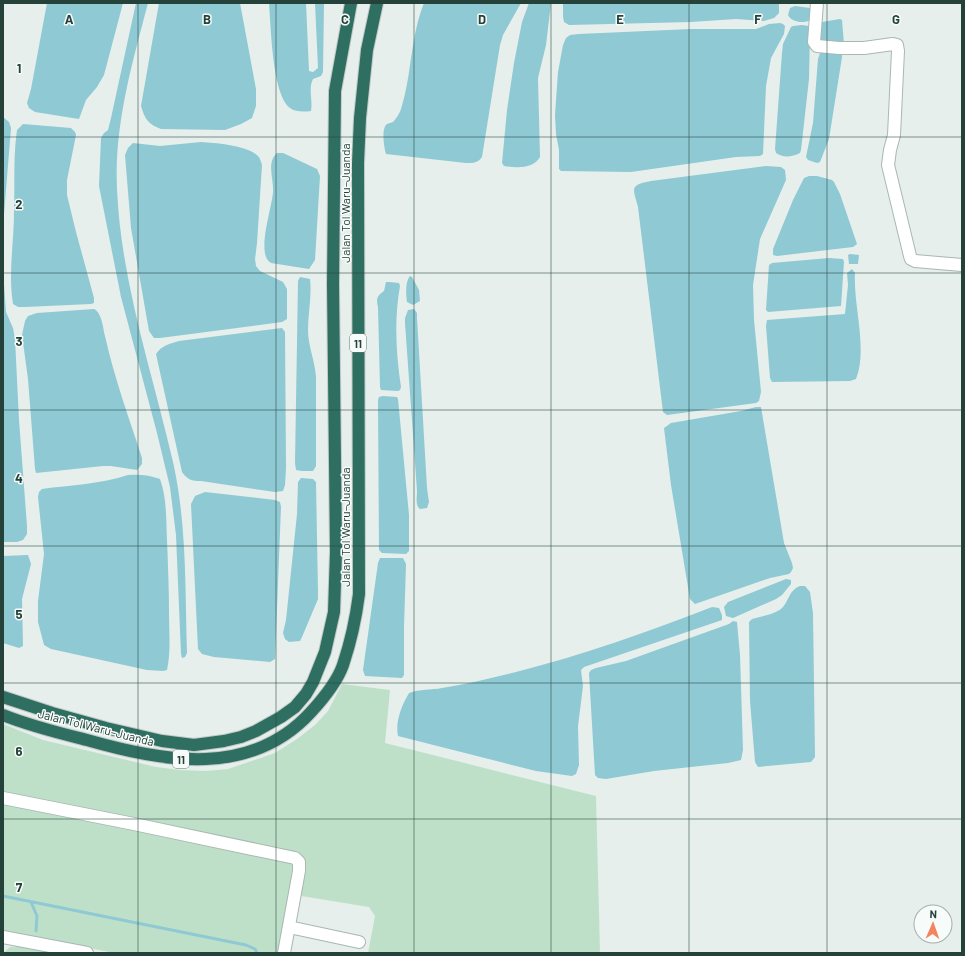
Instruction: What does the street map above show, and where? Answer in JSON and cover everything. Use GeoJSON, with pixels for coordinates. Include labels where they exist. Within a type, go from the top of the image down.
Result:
{"type":"FeatureCollection","features":[{"type":"Feature","properties":{"kind":"highway","name":"Jalan Tol Waru–Juanda"},"geometry":{"type":"LineString","coordinates":[[3,697],[106,728],[162,741],[194,745],[224,742],[256,731],[281,717],[294,707],[306,694],[313,682],[325,652],[334,612],[336,552],[333,284],[336,91],[351,3]]}},
{"type":"Feature","properties":{"kind":"highway","name":"Jalan Tol Waru–Juanda"},"geometry":{"type":"LineString","coordinates":[[3,715],[87,740],[156,757],[194,760],[229,757],[250,752],[269,744],[299,725],[325,698],[343,666],[354,625],[359,594],[358,162],[360,118],[367,50],[377,3]]}},
{"type":"Feature","properties":{"kind":"street"},"geometry":{"type":"LineString","coordinates":[[818,3],[814,42],[817,46],[864,48],[893,44],[897,45],[894,135],[888,165],[910,256],[911,259],[915,261],[962,265]]}},
{"type":"Feature","properties":{"kind":"street"},"geometry":{"type":"LineString","coordinates":[[3,798],[295,858],[299,862],[299,871],[284,953]]}},
{"type":"Feature","properties":{"kind":"street"},"geometry":{"type":"LineString","coordinates":[[289,927],[359,942]]}},
{"type":"Feature","properties":{"kind":"street"},"geometry":{"type":"LineString","coordinates":[[6,940],[64,951],[86,953]]}},
{"type":"Feature","properties":{"kind":"green space"},"geometry":{"type":"Polygon","coordinates":[[[342,684],[390,690],[385,743],[596,796],[600,953],[368,953],[375,916],[369,907],[295,895],[284,953],[114,953],[3,931],[3,724],[43,740],[156,767],[206,771],[228,769],[275,753],[297,739],[315,725],[328,711],[342,684]]]}},
{"type":"Feature","properties":{"kind":"green space"},"geometry":{"type":"Polygon","coordinates":[[[22,946],[53,953],[3,953],[10,947],[22,946]]]}},
{"type":"Feature","properties":{"kind":"water"},"geometry":{"type":"Polygon","coordinates":[[[47,3],[123,3],[104,75],[97,87],[86,100],[79,119],[35,112],[29,108],[27,103],[47,3]]]}},
{"type":"Feature","properties":{"kind":"water"},"geometry":{"type":"Polygon","coordinates":[[[136,3],[148,3],[130,72],[121,118],[118,142],[117,189],[124,258],[131,292],[178,485],[183,533],[187,653],[185,657],[182,658],[176,535],[170,487],[121,297],[99,186],[101,138],[108,130],[136,3]]]}},
{"type":"Feature","properties":{"kind":"water"},"geometry":{"type":"Polygon","coordinates":[[[159,3],[240,3],[256,89],[256,106],[252,118],[225,130],[161,129],[153,125],[148,120],[141,106],[159,3]]]}},
{"type":"Feature","properties":{"kind":"water"},"geometry":{"type":"Polygon","coordinates":[[[269,3],[306,3],[309,71],[313,72],[318,68],[315,3],[324,3],[323,72],[321,76],[313,79],[311,91],[311,111],[305,112],[290,108],[279,89],[272,43],[269,3]]]}},
{"type":"Feature","properties":{"kind":"water"},"geometry":{"type":"Polygon","coordinates":[[[424,3],[521,3],[503,35],[500,45],[482,157],[475,162],[466,163],[386,154],[384,143],[385,126],[394,121],[401,109],[405,96],[413,43],[419,16],[424,3]]]}},
{"type":"Feature","properties":{"kind":"water"},"geometry":{"type":"Polygon","coordinates":[[[529,3],[551,3],[546,45],[538,78],[540,157],[529,166],[504,166],[502,163],[507,110],[514,63],[522,22],[529,3]]]}},
{"type":"Feature","properties":{"kind":"water"},"geometry":{"type":"Polygon","coordinates":[[[563,3],[779,3],[779,13],[774,18],[764,21],[736,19],[691,22],[569,25],[564,22],[563,3]]]}},
{"type":"Feature","properties":{"kind":"water"},"geometry":{"type":"Polygon","coordinates":[[[795,6],[810,8],[813,10],[810,20],[798,22],[792,19],[788,15],[790,8],[795,6]]]}},
{"type":"Feature","properties":{"kind":"water"},"geometry":{"type":"Polygon","coordinates":[[[840,19],[842,20],[844,44],[820,43],[820,23],[840,19]]]}},
{"type":"Feature","properties":{"kind":"water"},"geometry":{"type":"Polygon","coordinates":[[[780,23],[785,26],[784,34],[771,58],[766,86],[763,154],[760,156],[736,157],[631,172],[561,171],[559,169],[559,150],[555,115],[558,72],[563,45],[566,38],[570,35],[691,29],[756,29],[769,24],[780,23]]]}},
{"type":"Feature","properties":{"kind":"water"},"geometry":{"type":"Polygon","coordinates":[[[802,25],[809,26],[810,31],[809,79],[801,150],[800,153],[785,156],[776,153],[775,149],[783,44],[791,27],[802,25]]]}},
{"type":"Feature","properties":{"kind":"water"},"geometry":{"type":"Polygon","coordinates":[[[822,51],[842,53],[842,57],[829,139],[820,162],[817,163],[808,160],[806,157],[813,123],[818,59],[822,51]]]}},
{"type":"Feature","properties":{"kind":"water"},"geometry":{"type":"Polygon","coordinates":[[[3,117],[9,122],[11,128],[3,227],[3,117]]]}},
{"type":"Feature","properties":{"kind":"water"},"geometry":{"type":"Polygon","coordinates":[[[23,124],[71,128],[75,132],[76,135],[67,180],[67,195],[94,298],[94,303],[25,307],[18,307],[13,304],[11,269],[14,224],[15,150],[17,130],[23,124]]]}},
{"type":"Feature","properties":{"kind":"water"},"geometry":{"type":"Polygon","coordinates":[[[201,142],[222,144],[246,149],[253,152],[260,159],[262,165],[255,259],[256,266],[260,271],[283,282],[287,289],[287,319],[282,322],[154,338],[149,331],[131,228],[125,155],[128,148],[133,143],[160,146],[201,142]]]}},
{"type":"Feature","properties":{"kind":"water"},"geometry":{"type":"Polygon","coordinates":[[[277,153],[283,153],[317,169],[320,176],[315,260],[309,269],[271,263],[268,261],[265,253],[265,236],[273,192],[271,166],[277,153]]]}},
{"type":"Feature","properties":{"kind":"water"},"geometry":{"type":"Polygon","coordinates":[[[766,166],[781,167],[785,170],[786,180],[760,239],[753,285],[754,320],[761,392],[759,401],[756,403],[667,415],[663,412],[638,207],[634,188],[644,182],[766,166]]]}},
{"type":"Feature","properties":{"kind":"water"},"geometry":{"type":"Polygon","coordinates":[[[809,176],[817,176],[832,180],[834,182],[840,194],[857,244],[853,247],[777,256],[773,255],[773,249],[793,200],[804,178],[809,176]]]}},
{"type":"Feature","properties":{"kind":"water"},"geometry":{"type":"Polygon","coordinates":[[[848,255],[859,255],[858,264],[849,264],[848,255]]]}},
{"type":"Feature","properties":{"kind":"water"},"geometry":{"type":"Polygon","coordinates":[[[829,258],[843,259],[844,262],[841,306],[768,312],[766,310],[769,265],[772,263],[829,258]]]}},
{"type":"Feature","properties":{"kind":"water"},"geometry":{"type":"Polygon","coordinates":[[[852,269],[855,273],[861,354],[856,379],[850,381],[772,382],[770,378],[766,326],[767,320],[845,314],[848,285],[847,273],[852,269]]]}},
{"type":"Feature","properties":{"kind":"water"},"geometry":{"type":"Polygon","coordinates":[[[3,270],[6,312],[13,328],[15,339],[27,526],[27,534],[23,540],[17,542],[3,542],[3,270]]]}},
{"type":"Feature","properties":{"kind":"water"},"geometry":{"type":"Polygon","coordinates":[[[410,276],[419,290],[420,301],[413,305],[407,302],[406,292],[408,279],[410,276]]]}},
{"type":"Feature","properties":{"kind":"water"},"geometry":{"type":"Polygon","coordinates":[[[300,277],[310,279],[308,336],[316,377],[316,466],[313,471],[296,470],[295,463],[298,281],[300,277]]]}},
{"type":"Feature","properties":{"kind":"water"},"geometry":{"type":"Polygon","coordinates":[[[386,282],[399,283],[400,286],[396,336],[401,387],[398,391],[381,390],[380,387],[377,299],[378,296],[384,291],[386,282]]]}},
{"type":"Feature","properties":{"kind":"water"},"geometry":{"type":"Polygon","coordinates":[[[94,309],[99,314],[102,321],[113,367],[142,458],[142,464],[137,470],[103,466],[36,473],[28,379],[22,335],[25,321],[28,316],[37,313],[94,309]]]}},
{"type":"Feature","properties":{"kind":"water"},"geometry":{"type":"Polygon","coordinates":[[[414,309],[417,313],[429,502],[427,508],[420,509],[417,505],[405,323],[408,310],[414,309]]]}},
{"type":"Feature","properties":{"kind":"water"},"geometry":{"type":"Polygon","coordinates":[[[282,328],[285,332],[286,468],[285,485],[283,491],[275,492],[190,480],[182,472],[156,354],[169,344],[179,341],[282,328]]]}},
{"type":"Feature","properties":{"kind":"water"},"geometry":{"type":"Polygon","coordinates":[[[379,397],[397,397],[398,399],[409,515],[409,551],[406,554],[382,553],[379,550],[378,400],[379,397]]]}},
{"type":"Feature","properties":{"kind":"water"},"geometry":{"type":"Polygon","coordinates":[[[761,407],[784,543],[793,568],[789,574],[770,578],[695,604],[690,599],[671,485],[664,428],[671,423],[761,407]]]}},
{"type":"Feature","properties":{"kind":"water"},"geometry":{"type":"Polygon","coordinates":[[[128,475],[144,475],[160,479],[164,494],[169,587],[170,642],[167,670],[163,671],[147,670],[51,649],[44,645],[38,622],[38,601],[44,554],[38,497],[39,492],[42,489],[97,482],[128,475]]]}},
{"type":"Feature","properties":{"kind":"water"},"geometry":{"type":"Polygon","coordinates":[[[301,478],[313,479],[316,482],[318,599],[300,641],[289,642],[285,639],[283,633],[286,620],[297,514],[298,482],[301,478]]]}},
{"type":"Feature","properties":{"kind":"water"},"geometry":{"type":"Polygon","coordinates":[[[205,492],[275,500],[280,502],[275,659],[270,662],[214,657],[202,654],[198,649],[191,504],[195,496],[205,492]]]}},
{"type":"Feature","properties":{"kind":"water"},"geometry":{"type":"Polygon","coordinates":[[[28,555],[31,564],[22,599],[23,646],[19,648],[3,643],[3,556],[28,555]]]}},
{"type":"Feature","properties":{"kind":"water"},"geometry":{"type":"Polygon","coordinates":[[[380,558],[403,558],[406,564],[404,675],[402,678],[365,676],[363,670],[378,563],[380,558]]]}},
{"type":"Feature","properties":{"kind":"water"},"geometry":{"type":"Polygon","coordinates":[[[786,579],[791,580],[791,584],[782,595],[776,599],[733,618],[726,616],[724,607],[728,602],[786,579]]]}},
{"type":"Feature","properties":{"kind":"water"},"geometry":{"type":"Polygon","coordinates":[[[800,586],[805,586],[810,592],[813,613],[815,757],[811,762],[758,767],[755,762],[750,701],[749,622],[752,619],[771,614],[782,608],[791,593],[800,586]]]}},
{"type":"Feature","properties":{"kind":"water"},"geometry":{"type":"Polygon","coordinates":[[[712,607],[719,608],[722,615],[722,620],[584,667],[581,670],[583,686],[578,726],[579,765],[576,774],[572,776],[536,771],[398,736],[398,719],[409,693],[470,683],[566,658],[712,607]]]}},
{"type":"Feature","properties":{"kind":"water"},"geometry":{"type":"Polygon","coordinates":[[[733,621],[737,622],[740,655],[743,750],[741,760],[728,763],[654,771],[606,779],[598,778],[595,775],[589,673],[591,670],[626,661],[729,624],[733,621]]]}},
{"type":"Feature","properties":{"kind":"waterway"},"geometry":{"type":"LineString","coordinates":[[3,896],[246,945],[255,949],[257,953]]}},
{"type":"Feature","properties":{"kind":"waterway"},"geometry":{"type":"LineString","coordinates":[[31,902],[37,916],[36,931]]}}]}
